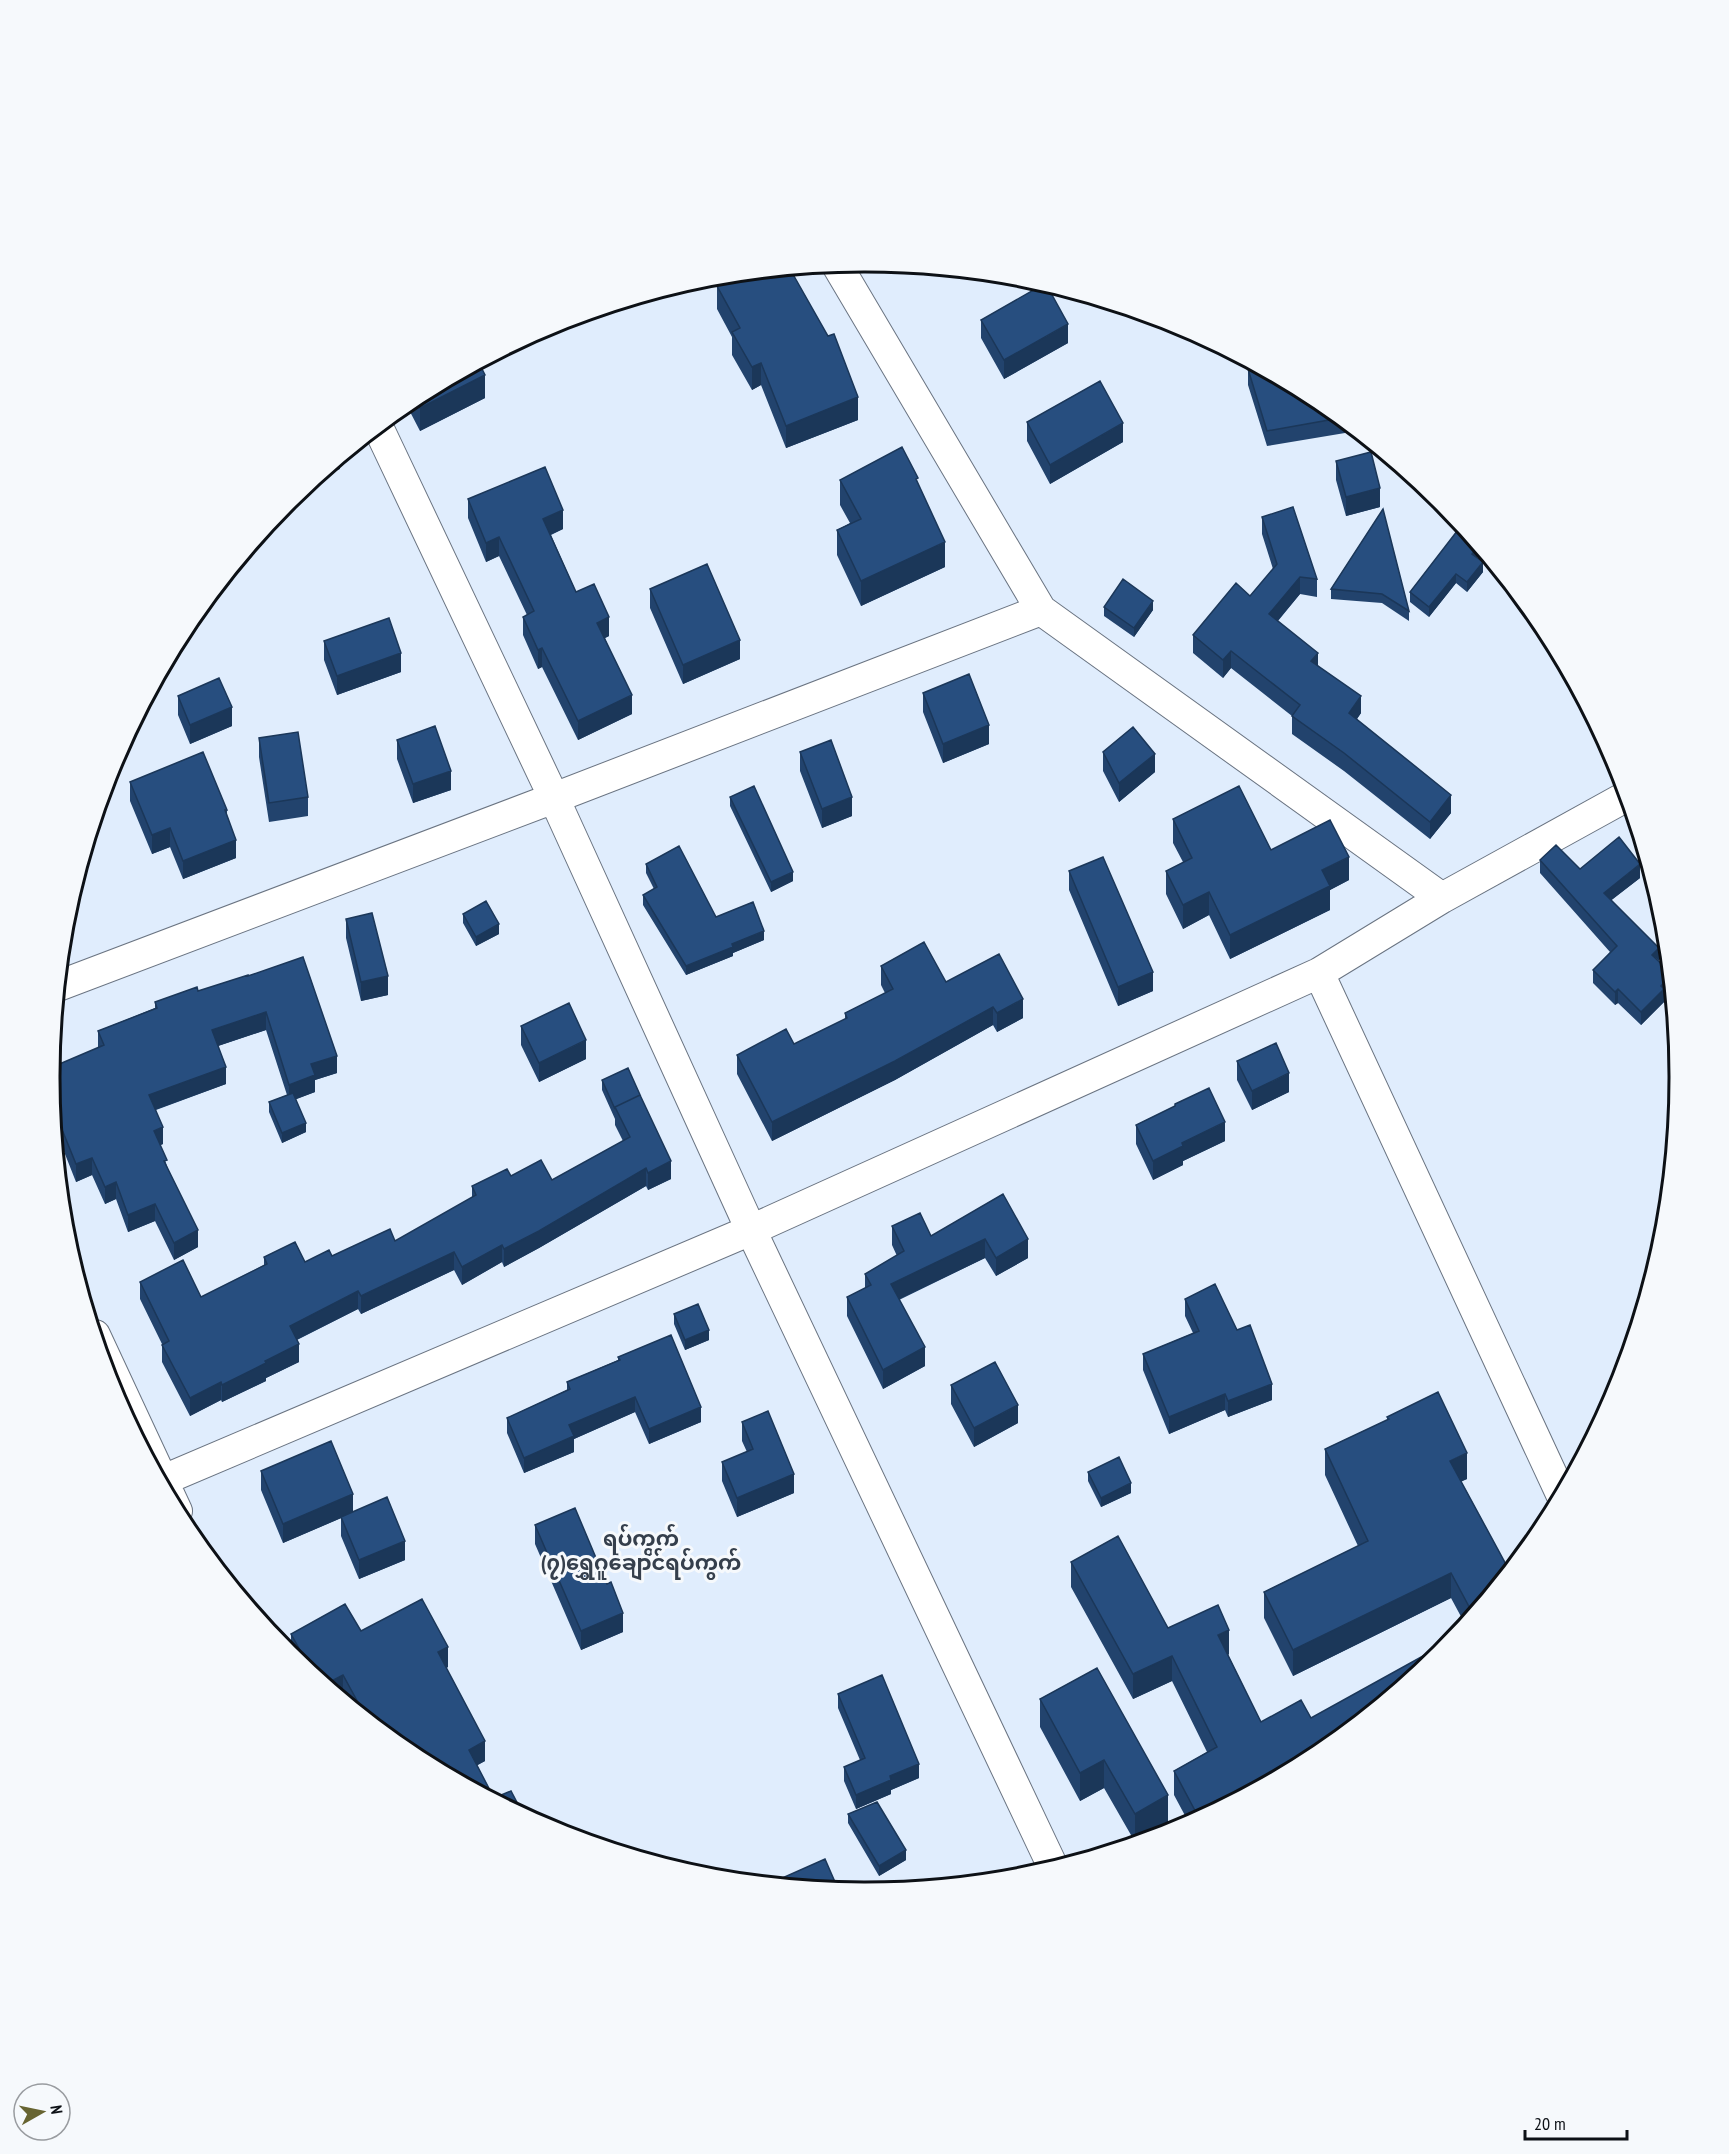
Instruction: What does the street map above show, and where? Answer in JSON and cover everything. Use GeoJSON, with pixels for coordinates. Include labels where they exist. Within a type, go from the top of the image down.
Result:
{"type":"FeatureCollection","features":[{"type":"Feature","properties":{"kind":"street"},"geometry":{"type":"LineString","coordinates":[[842,273],[1041,610],[1442,898]]}},
{"type":"Feature","properties":{"kind":"street"},"geometry":{"type":"LineString","coordinates":[[381,434],[554,798],[751,1230],[1049,1859]]}},
{"type":"Feature","properties":{"kind":"street"},"geometry":{"type":"LineString","coordinates":[[66,983],[1041,610]]}},
{"type":"Feature","properties":{"kind":"street"},"geometry":{"type":"LineString","coordinates":[[168,1479],[751,1230],[1319,973],[1442,898],[1619,800]]}},
{"type":"Feature","properties":{"kind":"street"},"geometry":{"type":"LineString","coordinates":[[1319,973],[1557,1485]]}},
{"type":"Feature","properties":{"kind":"building"},"geometry":{"type":"Polygon","coordinates":[[[794,276],[828,336],[834,334],[858,397],[786,426],[761,363],[752,367],[732,332],[740,328],[717,286],[794,276]]]}},
{"type":"Feature","properties":{"kind":"building"},"geometry":{"type":"Polygon","coordinates":[[[1032,291],[1052,295],[1068,324],[1004,360],[981,320],[1032,291]]]}},
{"type":"Feature","properties":{"kind":"building"},"geometry":{"type":"Polygon","coordinates":[[[482,369],[485,375],[420,408],[462,380],[482,369]]]}},
{"type":"Feature","properties":{"kind":"building"},"geometry":{"type":"Polygon","coordinates":[[[1248,370],[1328,420],[1267,431],[1248,370]]]}},
{"type":"Feature","properties":{"kind":"building"},"geometry":{"type":"Polygon","coordinates":[[[1100,381],[1123,423],[1050,465],[1027,422],[1100,381]]]}},
{"type":"Feature","properties":{"kind":"building"},"geometry":{"type":"Polygon","coordinates":[[[902,447],[945,542],[861,581],[837,530],[861,519],[840,480],[902,447]]]}},
{"type":"Feature","properties":{"kind":"building"},"geometry":{"type":"Polygon","coordinates":[[[1370,452],[1380,488],[1346,497],[1336,461],[1370,452]]]}},
{"type":"Feature","properties":{"kind":"building"},"geometry":{"type":"Polygon","coordinates":[[[545,467],[563,510],[543,519],[576,592],[594,584],[609,617],[597,623],[632,695],[578,721],[542,648],[538,650],[523,617],[534,611],[499,537],[486,543],[468,499],[545,467]]]}},
{"type":"Feature","properties":{"kind":"building"},"geometry":{"type":"Polygon","coordinates":[[[1293,507],[1317,579],[1300,577],[1269,614],[1318,653],[1311,661],[1361,696],[1349,713],[1451,795],[1430,822],[1344,753],[1292,716],[1300,705],[1231,651],[1223,660],[1193,635],[1236,583],[1250,596],[1277,564],[1262,517],[1293,507]]]}},
{"type":"Feature","properties":{"kind":"building"},"geometry":{"type":"Polygon","coordinates":[[[1383,509],[1409,611],[1382,594],[1331,589],[1383,509]]]}},
{"type":"Feature","properties":{"kind":"building"},"geometry":{"type":"Polygon","coordinates":[[[1456,533],[1473,552],[1472,554],[1482,563],[1467,582],[1456,574],[1429,607],[1410,592],[1456,533]]]}},
{"type":"Feature","properties":{"kind":"building"},"geometry":{"type":"Polygon","coordinates":[[[707,564],[740,640],[683,665],[650,589],[707,564]]]}},
{"type":"Feature","properties":{"kind":"building"},"geometry":{"type":"Polygon","coordinates":[[[1123,579],[1153,601],[1134,628],[1104,607],[1123,579]]]}},
{"type":"Feature","properties":{"kind":"building"},"geometry":{"type":"Polygon","coordinates":[[[389,618],[401,653],[337,676],[324,641],[389,618]]]}},
{"type":"Feature","properties":{"kind":"building"},"geometry":{"type":"Polygon","coordinates":[[[969,674],[989,725],[943,744],[923,693],[969,674]]]}},
{"type":"Feature","properties":{"kind":"building"},"geometry":{"type":"Polygon","coordinates":[[[219,678],[232,707],[190,725],[178,696],[219,678]]]}},
{"type":"Feature","properties":{"kind":"building"},"geometry":{"type":"Polygon","coordinates":[[[435,726],[451,771],[413,784],[397,740],[435,726]]]}},
{"type":"Feature","properties":{"kind":"building"},"geometry":{"type":"Polygon","coordinates":[[[1133,727],[1155,754],[1119,783],[1103,752],[1133,727]]]}},
{"type":"Feature","properties":{"kind":"building"},"geometry":{"type":"Polygon","coordinates":[[[298,732],[308,797],[269,803],[259,738],[298,732]]]}},
{"type":"Feature","properties":{"kind":"building"},"geometry":{"type":"Polygon","coordinates":[[[831,740],[852,797],[822,809],[800,752],[831,740]]]}},
{"type":"Feature","properties":{"kind":"building"},"geometry":{"type":"Polygon","coordinates":[[[203,752],[227,810],[225,810],[236,840],[183,861],[170,828],[152,835],[130,782],[203,752]]]}},
{"type":"Feature","properties":{"kind":"building"},"geometry":{"type":"Polygon","coordinates":[[[754,786],[793,872],[771,882],[730,797],[754,786]]]}},
{"type":"Feature","properties":{"kind":"building"},"geometry":{"type":"Polygon","coordinates":[[[1239,786],[1271,850],[1330,820],[1349,857],[1322,870],[1330,886],[1230,935],[1209,892],[1183,905],[1166,871],[1192,858],[1173,819],[1239,786]]]}},
{"type":"Feature","properties":{"kind":"building"},"geometry":{"type":"Polygon","coordinates":[[[1619,837],[1640,864],[1604,893],[1658,947],[1652,955],[1661,963],[1663,984],[1661,986],[1664,989],[1641,1012],[1618,989],[1615,992],[1593,970],[1617,946],[1540,860],[1556,845],[1580,869],[1619,837]]]}},
{"type":"Feature","properties":{"kind":"building"},"geometry":{"type":"Polygon","coordinates":[[[679,846],[716,917],[753,902],[764,931],[732,944],[733,947],[686,966],[643,895],[657,887],[646,864],[679,846]]]}},
{"type":"Feature","properties":{"kind":"building"},"geometry":{"type":"Polygon","coordinates":[[[1103,857],[1153,972],[1118,987],[1069,871],[1103,857]]]}},
{"type":"Feature","properties":{"kind":"building"},"geometry":{"type":"Polygon","coordinates":[[[486,901],[499,924],[476,937],[463,914],[486,901]]]}},
{"type":"Feature","properties":{"kind":"building"},"geometry":{"type":"Polygon","coordinates":[[[372,913],[388,976],[361,982],[346,919],[372,913]]]}},
{"type":"Feature","properties":{"kind":"building"},"geometry":{"type":"Polygon","coordinates":[[[924,942],[946,982],[999,954],[1023,999],[997,1013],[993,1007],[895,1061],[772,1122],[737,1055],[786,1029],[794,1044],[847,1018],[845,1013],[893,989],[881,966],[924,942]]]}},
{"type":"Feature","properties":{"kind":"building"},"geometry":{"type":"Polygon","coordinates":[[[303,957],[337,1056],[311,1064],[315,1075],[289,1085],[266,1012],[212,1030],[226,1067],[149,1095],[163,1127],[154,1131],[167,1160],[164,1161],[198,1230],[174,1243],[155,1204],[128,1215],[116,1182],[105,1187],[92,1158],[76,1164],[62,1132],[61,1064],[104,1045],[98,1031],[157,1008],[155,1002],[197,987],[198,991],[303,957]]]}},
{"type":"Feature","properties":{"kind":"building"},"geometry":{"type":"Polygon","coordinates":[[[569,1003],[586,1040],[539,1063],[521,1026],[569,1003]]]}},
{"type":"Feature","properties":{"kind":"building"},"geometry":{"type":"Polygon","coordinates":[[[1276,1043],[1289,1073],[1252,1091],[1237,1061],[1276,1043]]]}},
{"type":"Feature","properties":{"kind":"building"},"geometry":{"type":"Polygon","coordinates":[[[628,1068],[641,1097],[640,1095],[615,1109],[602,1080],[628,1068]]]}},
{"type":"Feature","properties":{"kind":"building"},"geometry":{"type":"Polygon","coordinates":[[[1209,1088],[1225,1122],[1182,1143],[1183,1146],[1153,1161],[1136,1125],[1209,1088]]]}},
{"type":"Feature","properties":{"kind":"building"},"geometry":{"type":"Polygon","coordinates":[[[293,1093],[306,1123],[282,1133],[269,1102],[293,1093]]]}},
{"type":"Feature","properties":{"kind":"building"},"geometry":{"type":"Polygon","coordinates":[[[640,1095],[671,1161],[648,1173],[646,1168],[539,1231],[504,1249],[502,1245],[462,1267],[454,1252],[361,1296],[358,1291],[290,1326],[299,1344],[222,1385],[221,1382],[190,1398],[162,1345],[169,1341],[140,1282],[183,1260],[201,1297],[267,1264],[264,1257],[295,1242],[305,1262],[329,1250],[332,1256],[390,1229],[395,1241],[476,1195],[472,1186],[507,1169],[511,1176],[541,1160],[552,1180],[630,1137],[615,1107],[640,1095]]]}},
{"type":"Feature","properties":{"kind":"building"},"geometry":{"type":"Polygon","coordinates":[[[1003,1194],[1028,1239],[996,1258],[985,1239],[891,1284],[925,1347],[883,1370],[847,1297],[871,1285],[865,1274],[904,1251],[892,1226],[920,1213],[931,1236],[1003,1194]]]}},
{"type":"Feature","properties":{"kind":"building"},"geometry":{"type":"Polygon","coordinates":[[[1215,1284],[1237,1330],[1250,1325],[1272,1384],[1228,1401],[1225,1394],[1169,1417],[1143,1354],[1199,1331],[1185,1299],[1215,1284]]]}},
{"type":"Feature","properties":{"kind":"building"},"geometry":{"type":"Polygon","coordinates":[[[698,1304],[709,1330],[685,1340],[674,1314],[698,1304]]]}},
{"type":"Feature","properties":{"kind":"building"},"geometry":{"type":"Polygon","coordinates":[[[671,1335],[701,1407],[649,1429],[635,1397],[569,1425],[574,1436],[524,1458],[507,1418],[570,1389],[567,1382],[671,1335]]]}},
{"type":"Feature","properties":{"kind":"building"},"geometry":{"type":"Polygon","coordinates":[[[995,1362],[1018,1405],[974,1428],[951,1385],[995,1362]]]}},
{"type":"Feature","properties":{"kind":"building"},"geometry":{"type":"Polygon","coordinates":[[[1438,1392],[1467,1453],[1450,1461],[1505,1563],[1469,1607],[1451,1573],[1293,1650],[1264,1592],[1368,1541],[1325,1449],[1389,1419],[1387,1417],[1438,1392]]]}},
{"type":"Feature","properties":{"kind":"building"},"geometry":{"type":"Polygon","coordinates":[[[768,1411],[794,1474],[737,1498],[722,1462],[753,1449],[742,1422],[768,1411]]]}},
{"type":"Feature","properties":{"kind":"building"},"geometry":{"type":"Polygon","coordinates":[[[331,1441],[353,1494],[283,1524],[261,1471],[331,1441]]]}},
{"type":"Feature","properties":{"kind":"building"},"geometry":{"type":"Polygon","coordinates":[[[1119,1457],[1131,1483],[1101,1498],[1088,1472],[1119,1457]]]}},
{"type":"Feature","properties":{"kind":"building"},"geometry":{"type":"Polygon","coordinates":[[[387,1497],[405,1541],[359,1560],[341,1517],[387,1497]]]}},
{"type":"Feature","properties":{"kind":"building"},"geometry":{"type":"Polygon","coordinates":[[[575,1508],[607,1584],[611,1582],[623,1613],[581,1631],[535,1525],[575,1508]]]}},
{"type":"Feature","properties":{"kind":"building"},"geometry":{"type":"Polygon","coordinates":[[[1118,1536],[1168,1628],[1218,1605],[1229,1630],[1218,1635],[1261,1722],[1301,1700],[1311,1718],[1422,1657],[1395,1682],[1311,1746],[1267,1774],[1195,1810],[1174,1771],[1217,1747],[1172,1656],[1133,1674],[1071,1562],[1118,1536]]]}},
{"type":"Feature","properties":{"kind":"building"},"geometry":{"type":"Polygon","coordinates":[[[422,1599],[448,1647],[438,1652],[485,1741],[469,1750],[489,1788],[418,1746],[375,1715],[357,1700],[343,1675],[332,1681],[300,1649],[291,1634],[345,1604],[361,1631],[422,1599]]]}},
{"type":"Feature","properties":{"kind":"building"},"geometry":{"type":"Polygon","coordinates":[[[1097,1668],[1168,1795],[1135,1814],[1104,1760],[1080,1773],[1040,1699],[1097,1668]]]}},
{"type":"Feature","properties":{"kind":"building"},"geometry":{"type":"Polygon","coordinates":[[[882,1675],[919,1764],[890,1776],[891,1780],[856,1795],[844,1767],[865,1758],[838,1694],[882,1675]]]}},
{"type":"Feature","properties":{"kind":"building"},"geometry":{"type":"Polygon","coordinates":[[[511,1791],[517,1802],[501,1795],[511,1791]]]}},
{"type":"Feature","properties":{"kind":"building"},"geometry":{"type":"Polygon","coordinates":[[[877,1802],[906,1850],[879,1866],[848,1814],[877,1802]]]}},
{"type":"Feature","properties":{"kind":"building"},"geometry":{"type":"Polygon","coordinates":[[[825,1859],[834,1881],[812,1880],[784,1877],[825,1859]]]}},
{"type":"Feature","properties":{"kind":"district","name":"ရပ်ကွက် (၇)ရွှေဂူချောင်ရပ်ကွက်"},"geometry":{"type":"Point","coordinates":[641,1550]}}]}
